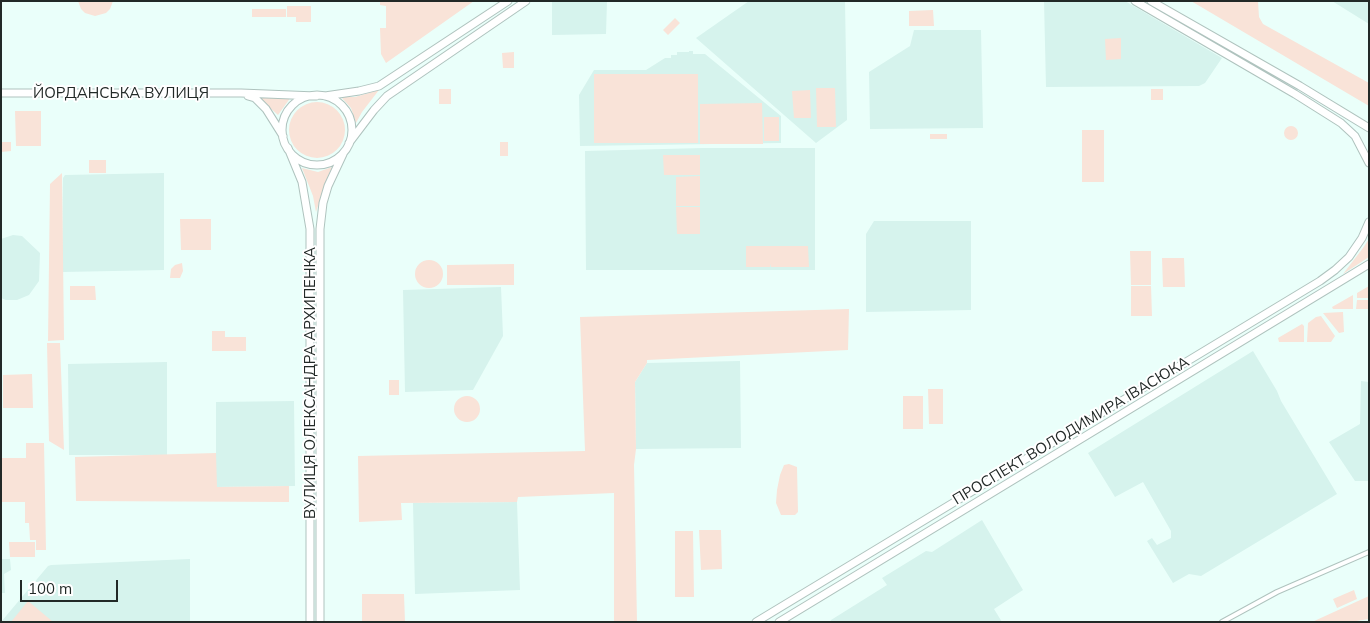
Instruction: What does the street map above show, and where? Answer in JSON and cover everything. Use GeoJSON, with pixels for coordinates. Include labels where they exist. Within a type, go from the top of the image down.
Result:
{"type":"FeatureCollection","features":[{"type":"Feature","properties":{"kind":"main road","name":"ЙОРДАНСЬКА ВУЛИЦЯ"},"geometry":{"type":"LineString","coordinates":[[1,93],[241,93],[319,96],[376,88],[508,1]]}},
{"type":"Feature","properties":{"kind":"main road"},"geometry":{"type":"LineString","coordinates":[[349,144],[351,123],[345,110],[335,101],[319,96],[299,101],[290,109],[284,119],[283,137],[288,148],[299,160],[314,165],[330,163],[343,154],[374,110],[387,96],[526,1]]}},
{"type":"Feature","properties":{"kind":"main road"},"geometry":{"type":"LineString","coordinates":[[1135,1],[1295,94],[1341,123],[1355,136],[1369,163]]}},
{"type":"Feature","properties":{"kind":"main road"},"geometry":{"type":"LineString","coordinates":[[1151,1],[1300,86],[1369,128]]}},
{"type":"Feature","properties":{"kind":"main road","name":"ЙОРДАНСЬКА ВУЛИЦЯ"},"geometry":{"type":"LineString","coordinates":[[241,93],[255,98],[266,109],[283,137]]}},
{"type":"Feature","properties":{"kind":"main road","name":"ВУЛИЦЯ ОЛЕКСАНДРА АРХИПЕНКА"},"geometry":{"type":"LineString","coordinates":[[288,148],[302,182],[310,229],[310,622]]}},
{"type":"Feature","properties":{"kind":"main road","name":"ВУЛИЦЯ ОЛЕКСАНДРА АРХИПЕНКА"},"geometry":{"type":"LineString","coordinates":[[320,622],[320,229],[323,203],[328,186],[343,154]]}},
{"type":"Feature","properties":{"kind":"main road","name":"ПРОСПЕКТ ВОЛОДИМИРА ІВАСЮКА"},"geometry":{"type":"LineString","coordinates":[[756,622],[1320,281],[1349,256],[1362,238],[1369,222]]}},
{"type":"Feature","properties":{"kind":"main road","name":"ПРОСПЕКТ ВОЛОДИМИРА ІВАСЮКА"},"geometry":{"type":"LineString","coordinates":[[779,622],[1369,264]]}},
{"type":"Feature","properties":{"kind":"street"},"geometry":{"type":"LineString","coordinates":[[1222,622],[1277,592],[1369,552]]}},
{"type":"Feature","properties":{"kind":"shaded area"},"geometry":{"type":"Polygon","coordinates":[[[78,1],[113,1],[106,13],[95,16],[85,13],[78,1]]]}},
{"type":"Feature","properties":{"kind":"shaded area"},"geometry":{"type":"Polygon","coordinates":[[[380,1],[474,1],[386,63],[381,54],[380,28],[386,28],[386,6],[380,5],[380,1]]]}},
{"type":"Feature","properties":{"kind":"shaded area"},"geometry":{"type":"Polygon","coordinates":[[[552,1],[607,1],[606,34],[552,35],[552,1]]]}},
{"type":"Feature","properties":{"kind":"shaded area"},"geometry":{"type":"Polygon","coordinates":[[[749,1],[845,1],[847,120],[816,143],[696,38],[749,1]]]}},
{"type":"Feature","properties":{"kind":"shaded area"},"geometry":{"type":"Polygon","coordinates":[[[1044,1],[1125,1],[1222,58],[1205,83],[1199,86],[1046,87],[1044,1]]]}},
{"type":"Feature","properties":{"kind":"shaded area"},"geometry":{"type":"Polygon","coordinates":[[[1191,1],[1258,1],[1259,17],[1263,24],[1369,83],[1369,106],[1191,1]]]}},
{"type":"Feature","properties":{"kind":"shaded area"},"geometry":{"type":"Polygon","coordinates":[[[1332,1],[1369,1],[1369,24],[1332,1]]]}},
{"type":"Feature","properties":{"kind":"shaded area"},"geometry":{"type":"Polygon","coordinates":[[[287,6],[311,6],[311,22],[296,22],[296,17],[287,17],[287,6]]]}},
{"type":"Feature","properties":{"kind":"shaded area"},"geometry":{"type":"Polygon","coordinates":[[[252,9],[286,9],[286,17],[252,17],[252,9]]]}},
{"type":"Feature","properties":{"kind":"shaded area"},"geometry":{"type":"Polygon","coordinates":[[[933,10],[934,26],[909,26],[909,11],[933,10]]]}},
{"type":"Feature","properties":{"kind":"shaded area"},"geometry":{"type":"Polygon","coordinates":[[[675,18],[680,23],[668,35],[663,30],[675,18]]]}},
{"type":"Feature","properties":{"kind":"shaded area"},"geometry":{"type":"Polygon","coordinates":[[[914,30],[981,30],[983,128],[870,129],[869,72],[910,46],[914,30]]]}},
{"type":"Feature","properties":{"kind":"shaded area"},"geometry":{"type":"Polygon","coordinates":[[[1121,38],[1121,59],[1106,60],[1105,39],[1121,38]]]}},
{"type":"Feature","properties":{"kind":"shaded area"},"geometry":{"type":"Polygon","coordinates":[[[693,51],[693,54],[705,54],[781,116],[781,143],[580,146],[579,95],[594,70],[646,70],[665,58],[671,58],[671,55],[677,55],[677,52],[693,51]]]}},
{"type":"Feature","properties":{"kind":"shaded area"},"geometry":{"type":"Polygon","coordinates":[[[514,52],[514,68],[503,68],[502,53],[514,52]]]}},
{"type":"Feature","properties":{"kind":"shaded area"},"geometry":{"type":"Polygon","coordinates":[[[594,74],[698,74],[698,143],[594,143],[594,74]]]}},
{"type":"Feature","properties":{"kind":"shaded area"},"geometry":{"type":"Polygon","coordinates":[[[816,88],[835,88],[836,127],[817,127],[816,88]]]}},
{"type":"Feature","properties":{"kind":"shaded area"},"geometry":{"type":"Polygon","coordinates":[[[439,89],[451,89],[451,104],[439,104],[439,89]]]}},
{"type":"Feature","properties":{"kind":"shaded area"},"geometry":{"type":"Polygon","coordinates":[[[1151,89],[1163,89],[1163,100],[1151,100],[1151,89]]]}},
{"type":"Feature","properties":{"kind":"shaded area"},"geometry":{"type":"Polygon","coordinates":[[[379,90],[356,123],[351,108],[341,97],[355,97],[379,90]]]}},
{"type":"Feature","properties":{"kind":"shaded area"},"geometry":{"type":"Polygon","coordinates":[[[810,90],[811,118],[794,118],[792,91],[810,90]]]}},
{"type":"Feature","properties":{"kind":"shaded area"},"geometry":{"type":"Polygon","coordinates":[[[257,96],[291,97],[278,115],[257,96]]]}},
{"type":"Feature","properties":{"kind":"shaded area"},"geometry":{"type":"Polygon","coordinates":[[[312,102],[322,102],[337,110],[343,119],[345,130],[343,141],[337,150],[322,158],[312,158],[301,153],[294,146],[289,135],[289,125],[294,114],[301,107],[312,102]]]}},
{"type":"Feature","properties":{"kind":"shaded area"},"geometry":{"type":"Polygon","coordinates":[[[762,103],[763,144],[700,144],[700,104],[762,103]]]}},
{"type":"Feature","properties":{"kind":"shaded area"},"geometry":{"type":"Polygon","coordinates":[[[15,111],[41,111],[41,146],[16,146],[15,111]]]}},
{"type":"Feature","properties":{"kind":"shaded area"},"geometry":{"type":"Polygon","coordinates":[[[764,117],[779,117],[779,141],[764,141],[764,117]]]}},
{"type":"Feature","properties":{"kind":"shaded area"},"geometry":{"type":"Polygon","coordinates":[[[1291,126],[1296,128],[1298,133],[1296,138],[1291,140],[1286,138],[1284,133],[1286,128],[1291,126]]]}},
{"type":"Feature","properties":{"kind":"shaded area"},"geometry":{"type":"Polygon","coordinates":[[[1082,130],[1104,130],[1104,182],[1082,182],[1082,130]]]}},
{"type":"Feature","properties":{"kind":"shaded area"},"geometry":{"type":"Polygon","coordinates":[[[930,134],[947,134],[947,139],[930,139],[930,134]]]}},
{"type":"Feature","properties":{"kind":"shaded area"},"geometry":{"type":"Polygon","coordinates":[[[1,142],[11,142],[11,151],[1,152],[1,142]]]}},
{"type":"Feature","properties":{"kind":"shaded area"},"geometry":{"type":"Polygon","coordinates":[[[500,142],[508,142],[508,156],[500,156],[500,142]]]}},
{"type":"Feature","properties":{"kind":"shaded area"},"geometry":{"type":"Polygon","coordinates":[[[815,148],[815,270],[586,270],[585,151],[815,148]]]}},
{"type":"Feature","properties":{"kind":"shaded area"},"geometry":{"type":"Polygon","coordinates":[[[663,155],[700,155],[700,175],[664,175],[663,155]]]}},
{"type":"Feature","properties":{"kind":"shaded area"},"geometry":{"type":"Polygon","coordinates":[[[89,160],[106,160],[106,173],[89,173],[89,160]]]}},
{"type":"Feature","properties":{"kind":"shaded area"},"geometry":{"type":"Polygon","coordinates":[[[332,167],[316,212],[313,196],[302,168],[318,172],[332,167]]]}},
{"type":"Feature","properties":{"kind":"shaded area"},"geometry":{"type":"Polygon","coordinates":[[[62,173],[64,340],[48,341],[50,184],[62,173]]]}},
{"type":"Feature","properties":{"kind":"shaded area"},"geometry":{"type":"Polygon","coordinates":[[[164,173],[164,270],[63,272],[63,178],[65,175],[164,173]]]}},
{"type":"Feature","properties":{"kind":"shaded area"},"geometry":{"type":"Polygon","coordinates":[[[700,176],[700,206],[676,206],[676,177],[700,176]]]}},
{"type":"Feature","properties":{"kind":"shaded area"},"geometry":{"type":"Polygon","coordinates":[[[676,207],[700,207],[700,234],[677,234],[676,207]]]}},
{"type":"Feature","properties":{"kind":"shaded area"},"geometry":{"type":"Polygon","coordinates":[[[180,219],[211,219],[211,250],[181,250],[180,219]]]}},
{"type":"Feature","properties":{"kind":"shaded area"},"geometry":{"type":"Polygon","coordinates":[[[874,221],[971,221],[971,310],[866,312],[866,234],[874,221]]]}},
{"type":"Feature","properties":{"kind":"shaded area"},"geometry":{"type":"Polygon","coordinates":[[[13,235],[22,236],[40,253],[39,281],[29,295],[17,300],[6,300],[1,298],[1,239],[13,235]]]}},
{"type":"Feature","properties":{"kind":"shaded area"},"geometry":{"type":"Polygon","coordinates":[[[1369,239],[1369,257],[1343,274],[1363,248],[1369,239]]]}},
{"type":"Feature","properties":{"kind":"shaded area"},"geometry":{"type":"Polygon","coordinates":[[[746,246],[808,246],[809,267],[771,267],[770,264],[770,267],[746,267],[746,246]]]}},
{"type":"Feature","properties":{"kind":"shaded area"},"geometry":{"type":"Polygon","coordinates":[[[1130,251],[1151,251],[1151,285],[1131,285],[1130,251]]]}},
{"type":"Feature","properties":{"kind":"shaded area"},"geometry":{"type":"Polygon","coordinates":[[[1162,258],[1184,258],[1185,287],[1163,287],[1162,258]]]}},
{"type":"Feature","properties":{"kind":"shaded area"},"geometry":{"type":"Polygon","coordinates":[[[429,260],[439,264],[443,274],[439,284],[429,288],[419,284],[415,274],[419,264],[429,260]]]}},
{"type":"Feature","properties":{"kind":"shaded area"},"geometry":{"type":"Polygon","coordinates":[[[182,263],[183,271],[180,278],[170,278],[171,269],[175,265],[182,263]]]}},
{"type":"Feature","properties":{"kind":"shaded area"},"geometry":{"type":"Polygon","coordinates":[[[514,264],[514,285],[447,285],[447,265],[514,264]]]}},
{"type":"Feature","properties":{"kind":"shaded area"},"geometry":{"type":"Polygon","coordinates":[[[70,286],[95,286],[96,300],[70,300],[70,286]]]}},
{"type":"Feature","properties":{"kind":"shaded area"},"geometry":{"type":"Polygon","coordinates":[[[1131,286],[1151,286],[1152,316],[1131,316],[1131,286]]]}},
{"type":"Feature","properties":{"kind":"shaded area"},"geometry":{"type":"Polygon","coordinates":[[[1369,286],[1369,298],[1357,298],[1357,293],[1369,286]]]}},
{"type":"Feature","properties":{"kind":"shaded area"},"geometry":{"type":"Polygon","coordinates":[[[501,287],[503,336],[473,390],[405,392],[403,290],[501,287]]]}},
{"type":"Feature","properties":{"kind":"shaded area"},"geometry":{"type":"Polygon","coordinates":[[[1353,295],[1353,309],[1333,309],[1332,307],[1353,295]]]}},
{"type":"Feature","properties":{"kind":"shaded area"},"geometry":{"type":"Polygon","coordinates":[[[1357,300],[1369,300],[1369,309],[1356,309],[1357,300]]]}},
{"type":"Feature","properties":{"kind":"shaded area"},"geometry":{"type":"Polygon","coordinates":[[[849,309],[848,350],[647,360],[635,382],[636,449],[634,465],[637,622],[614,622],[614,493],[518,497],[517,502],[401,503],[402,520],[359,522],[358,456],[585,451],[580,317],[849,309]]]}},
{"type":"Feature","properties":{"kind":"shaded area"},"geometry":{"type":"Polygon","coordinates":[[[1343,312],[1344,332],[1339,333],[1323,313],[1343,312]]]}},
{"type":"Feature","properties":{"kind":"shaded area"},"geometry":{"type":"Polygon","coordinates":[[[1321,316],[1335,336],[1331,342],[1307,342],[1308,323],[1321,316]]]}},
{"type":"Feature","properties":{"kind":"shaded area"},"geometry":{"type":"Polygon","coordinates":[[[1302,324],[1304,326],[1304,342],[1279,342],[1278,338],[1302,324]]]}},
{"type":"Feature","properties":{"kind":"shaded area"},"geometry":{"type":"Polygon","coordinates":[[[212,331],[225,331],[225,337],[246,337],[246,351],[212,351],[212,331]]]}},
{"type":"Feature","properties":{"kind":"shaded area"},"geometry":{"type":"Polygon","coordinates":[[[47,343],[60,343],[64,450],[49,441],[47,343]]]}},
{"type":"Feature","properties":{"kind":"shaded area"},"geometry":{"type":"Polygon","coordinates":[[[1253,351],[1337,494],[1201,576],[1189,574],[1173,583],[1147,541],[1152,538],[1157,545],[1171,538],[1171,531],[1143,482],[1115,497],[1088,453],[1253,351]]]}},
{"type":"Feature","properties":{"kind":"shaded area"},"geometry":{"type":"Polygon","coordinates":[[[740,361],[741,448],[636,449],[635,382],[647,363],[740,361]]]}},
{"type":"Feature","properties":{"kind":"shaded area"},"geometry":{"type":"Polygon","coordinates":[[[167,362],[167,455],[69,455],[68,364],[167,362]]]}},
{"type":"Feature","properties":{"kind":"shaded area"},"geometry":{"type":"Polygon","coordinates":[[[32,374],[33,408],[3,408],[3,375],[32,374]]]}},
{"type":"Feature","properties":{"kind":"shaded area"},"geometry":{"type":"Polygon","coordinates":[[[389,380],[399,380],[399,395],[389,395],[389,380]]]}},
{"type":"Feature","properties":{"kind":"shaded area"},"geometry":{"type":"Polygon","coordinates":[[[1361,381],[1369,382],[1369,481],[1355,481],[1329,442],[1360,424],[1361,381]]]}},
{"type":"Feature","properties":{"kind":"shaded area"},"geometry":{"type":"Polygon","coordinates":[[[928,389],[943,389],[943,424],[929,424],[928,389]]]}},
{"type":"Feature","properties":{"kind":"shaded area"},"geometry":{"type":"Polygon","coordinates":[[[467,396],[476,400],[480,409],[476,418],[467,422],[458,418],[454,409],[458,400],[467,396]]]}},
{"type":"Feature","properties":{"kind":"shaded area"},"geometry":{"type":"Polygon","coordinates":[[[903,396],[923,396],[923,429],[903,429],[903,396]]]}},
{"type":"Feature","properties":{"kind":"shaded area"},"geometry":{"type":"Polygon","coordinates":[[[294,401],[295,486],[216,487],[216,402],[294,401]]]}},
{"type":"Feature","properties":{"kind":"shaded area"},"geometry":{"type":"Polygon","coordinates":[[[26,443],[44,443],[46,550],[36,550],[36,540],[30,540],[29,523],[25,523],[25,502],[1,502],[1,458],[26,458],[26,443]]]}},
{"type":"Feature","properties":{"kind":"shaded area"},"geometry":{"type":"Polygon","coordinates":[[[216,453],[217,487],[289,486],[289,502],[76,501],[75,457],[216,453]]]}},
{"type":"Feature","properties":{"kind":"shaded area"},"geometry":{"type":"Polygon","coordinates":[[[789,464],[797,467],[798,512],[795,515],[781,515],[776,503],[777,490],[784,465],[789,464]]]}},
{"type":"Feature","properties":{"kind":"shaded area"},"geometry":{"type":"Polygon","coordinates":[[[517,502],[520,590],[415,594],[413,503],[517,502]]]}},
{"type":"Feature","properties":{"kind":"shaded area"},"geometry":{"type":"Polygon","coordinates":[[[982,520],[1023,590],[994,609],[1002,622],[830,622],[887,585],[882,578],[926,551],[932,552],[982,520]]]}},
{"type":"Feature","properties":{"kind":"shaded area"},"geometry":{"type":"Polygon","coordinates":[[[699,530],[721,530],[722,569],[701,570],[699,530]]]}},
{"type":"Feature","properties":{"kind":"shaded area"},"geometry":{"type":"Polygon","coordinates":[[[675,531],[693,531],[694,597],[675,597],[675,531]]]}},
{"type":"Feature","properties":{"kind":"shaded area"},"geometry":{"type":"Polygon","coordinates":[[[9,542],[35,542],[35,557],[10,557],[9,542]]]}},
{"type":"Feature","properties":{"kind":"shaded area"},"geometry":{"type":"Polygon","coordinates":[[[1,559],[10,559],[11,570],[4,574],[5,593],[2,593],[1,600],[1,559]]]}},
{"type":"Feature","properties":{"kind":"shaded area"},"geometry":{"type":"Polygon","coordinates":[[[190,559],[190,622],[1,622],[48,566],[51,565],[190,559]]]}},
{"type":"Feature","properties":{"kind":"shaded area"},"geometry":{"type":"Polygon","coordinates":[[[1354,590],[1357,599],[1337,608],[1333,599],[1354,590]]]}},
{"type":"Feature","properties":{"kind":"shaded area"},"geometry":{"type":"Polygon","coordinates":[[[362,594],[404,594],[405,622],[362,622],[362,594]]]}},
{"type":"Feature","properties":{"kind":"shaded area"},"geometry":{"type":"Polygon","coordinates":[[[1369,596],[1369,619],[1350,622],[1312,622],[1369,596]]]}},
{"type":"Feature","properties":{"kind":"shaded area"},"geometry":{"type":"Polygon","coordinates":[[[28,601],[52,621],[52,622],[11,622],[28,601]]]}}]}
